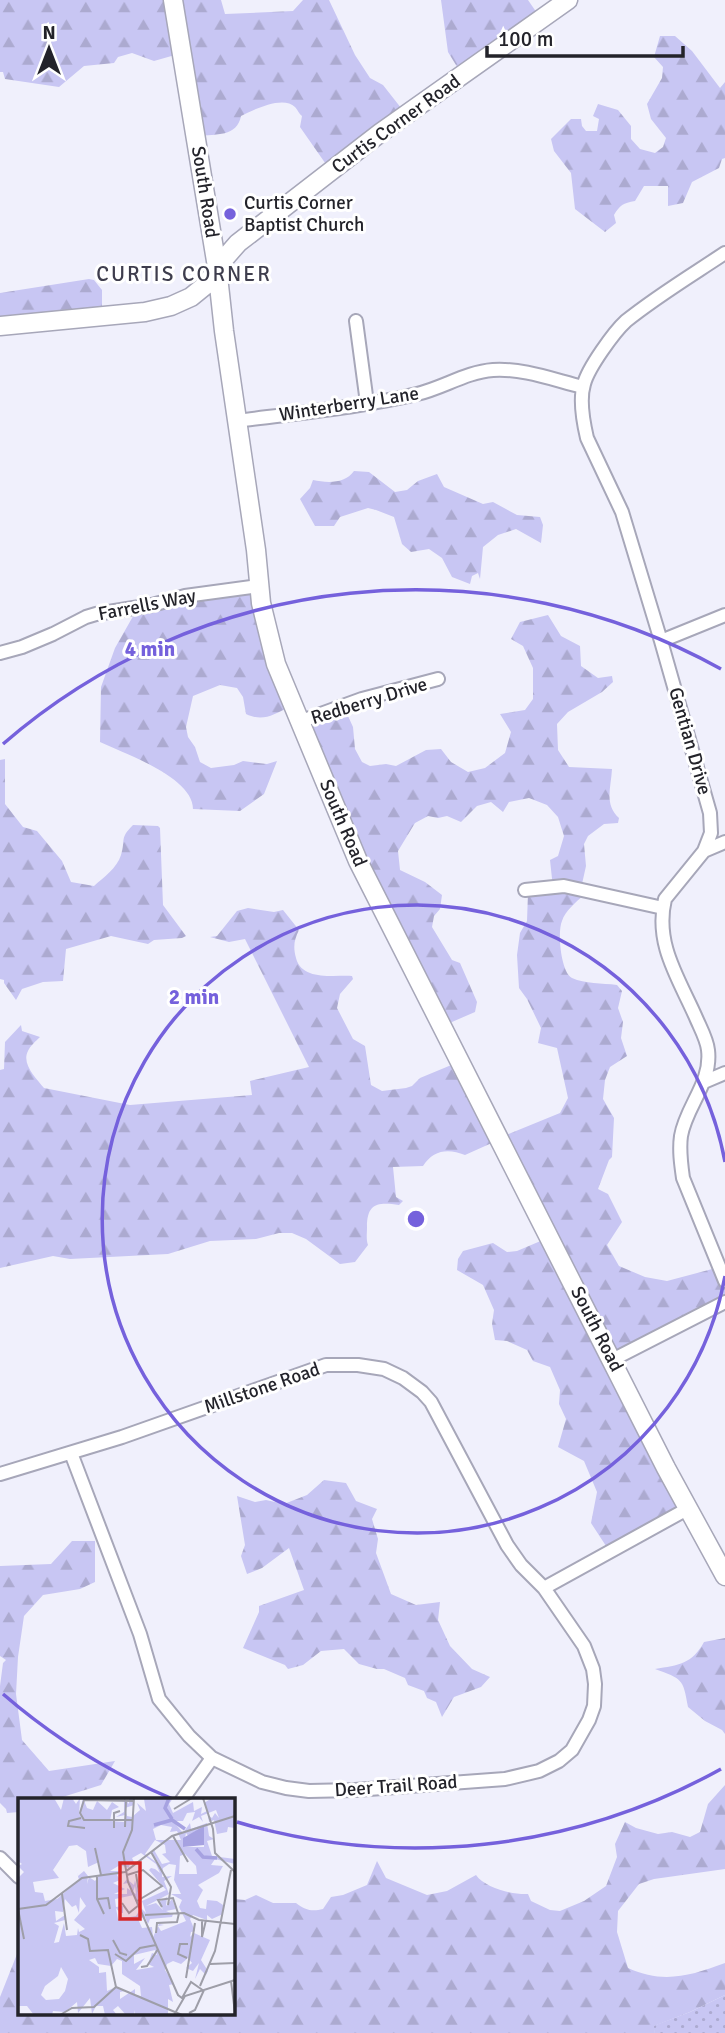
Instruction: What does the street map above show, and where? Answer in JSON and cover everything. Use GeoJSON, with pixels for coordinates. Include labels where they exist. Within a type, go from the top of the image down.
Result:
{"type":"FeatureCollection","features":[{"type":"Feature","properties":{"kind":"street","name":"South Road"},"geometry":{"type":"LineString","coordinates":[[173,0],[218,267],[224,331],[256,550],[261,603],[276,664],[358,861],[666,1468],[725,1576]]}},
{"type":"Feature","properties":{"kind":"street","name":"Curtis Corner Road"},"geometry":{"type":"LineString","coordinates":[[0,326],[136,313],[171,306],[191,297],[207,284],[238,243],[371,141],[568,0]]}},
{"type":"Feature","properties":{"kind":"street"},"geometry":{"type":"LineString","coordinates":[[583,387],[593,364],[624,323],[725,253]]}},
{"type":"Feature","properties":{"kind":"street"},"geometry":{"type":"LineString","coordinates":[[356,321],[367,403]]}},
{"type":"Feature","properties":{"kind":"street","name":"Winterberry Lane"},"geometry":{"type":"LineString","coordinates":[[236,421],[419,394],[475,372],[492,370],[511,370],[583,387]]}},
{"type":"Feature","properties":{"kind":"street","name":"Gentian Drive"},"geometry":{"type":"LineString","coordinates":[[583,387],[583,424],[587,438],[622,512],[710,813],[711,833],[704,851],[665,899],[663,908]]}},
{"type":"Feature","properties":{"kind":"street","name":"Farrells Way"},"geometry":{"type":"LineString","coordinates":[[0,653],[22,647],[96,614],[152,605],[185,596],[259,586]]}},
{"type":"Feature","properties":{"kind":"street"},"geometry":{"type":"LineString","coordinates":[[661,641],[725,615]]}},
{"type":"Feature","properties":{"kind":"street","name":"Redberry Drive"},"geometry":{"type":"LineString","coordinates":[[299,722],[362,699],[438,679]]}},
{"type":"Feature","properties":{"kind":"street"},"geometry":{"type":"LineString","coordinates":[[704,851],[725,842]]}},
{"type":"Feature","properties":{"kind":"street"},"geometry":{"type":"LineString","coordinates":[[525,890],[564,886],[663,908],[663,941],[667,956],[708,1046],[709,1064],[681,1134],[680,1160],[683,1178],[725,1282]]}},
{"type":"Feature","properties":{"kind":"street"},"geometry":{"type":"LineString","coordinates":[[704,1082],[725,1073]]}},
{"type":"Feature","properties":{"kind":"street"},"geometry":{"type":"LineString","coordinates":[[612,1360],[725,1302]]}},
{"type":"Feature","properties":{"kind":"street","name":"Millstone Road"},"geometry":{"type":"LineString","coordinates":[[0,1474],[122,1437],[327,1365],[358,1365],[384,1369],[403,1378],[431,1402],[508,1545],[521,1565],[544,1588]]}},
{"type":"Feature","properties":{"kind":"street","name":"Deer Trail Road"},"geometry":{"type":"LineString","coordinates":[[71,1452],[140,1634],[159,1699],[189,1736],[212,1758],[262,1782],[309,1791],[409,1787],[505,1779],[539,1771],[559,1761],[572,1750],[589,1720],[594,1706],[595,1684],[593,1669],[584,1646],[544,1588]]}},
{"type":"Feature","properties":{"kind":"street"},"geometry":{"type":"LineString","coordinates":[[544,1588],[689,1508]]}},
{"type":"Feature","properties":{"kind":"street"},"geometry":{"type":"LineString","coordinates":[[183,1798],[212,1758]]}},
{"type":"Feature","properties":{"kind":"street"},"geometry":{"type":"LineString","coordinates":[[0,1858],[18,1876]]}},
{"type":"Feature","properties":{"kind":"green space"},"geometry":{"type":"Polygon","coordinates":[[[0,0],[221,0],[225,14],[293,11],[303,0],[329,0],[355,55],[370,78],[383,85],[405,113],[330,170],[300,127],[302,116],[295,107],[283,102],[260,107],[241,116],[239,123],[230,131],[198,136],[182,53],[154,61],[132,53],[118,57],[114,63],[84,66],[59,87],[5,79],[3,72],[0,72],[0,0]]]}},
{"type":"Feature","properties":{"kind":"green space"},"geometry":{"type":"Polygon","coordinates":[[[441,0],[528,0],[539,16],[459,70],[448,52],[441,0]]]}},
{"type":"Feature","properties":{"kind":"green space"},"geometry":{"type":"Polygon","coordinates":[[[660,36],[675,36],[692,51],[720,88],[725,82],[725,158],[719,168],[692,182],[683,203],[668,206],[668,186],[644,186],[635,201],[618,209],[614,215],[616,223],[605,232],[575,209],[571,173],[554,151],[551,139],[571,119],[581,119],[586,131],[597,131],[599,119],[593,116],[598,104],[618,110],[631,126],[631,139],[640,149],[655,153],[663,147],[666,138],[651,119],[647,104],[662,78],[663,67],[654,57],[660,36]]]}},
{"type":"Feature","properties":{"kind":"green space"},"geometry":{"type":"Polygon","coordinates":[[[94,280],[102,290],[102,316],[0,324],[0,293],[94,280]]]}},
{"type":"Feature","properties":{"kind":"green space"},"geometry":{"type":"Polygon","coordinates":[[[354,471],[369,472],[395,492],[407,490],[418,481],[437,474],[444,487],[483,504],[493,502],[517,515],[540,517],[543,525],[541,543],[516,529],[498,535],[483,547],[480,579],[478,573],[472,576],[470,584],[452,577],[442,558],[429,549],[411,552],[402,544],[394,517],[376,510],[368,508],[340,517],[334,526],[315,526],[300,499],[313,480],[341,480],[354,471]]]}},
{"type":"Feature","properties":{"kind":"green space"},"geometry":{"type":"Polygon","coordinates":[[[258,583],[289,707],[268,716],[252,716],[246,714],[243,697],[237,688],[220,685],[193,696],[186,727],[200,762],[211,768],[243,761],[267,764],[277,761],[264,794],[240,811],[193,809],[190,797],[170,777],[100,742],[101,687],[115,648],[140,604],[258,583]]]}},
{"type":"Feature","properties":{"kind":"green space"},"geometry":{"type":"Polygon","coordinates":[[[548,615],[561,636],[580,646],[581,666],[598,678],[612,676],[613,682],[602,692],[568,712],[557,724],[558,750],[569,767],[612,769],[610,801],[619,818],[618,823],[604,824],[588,836],[584,844],[586,866],[580,893],[584,895],[566,914],[560,934],[561,952],[568,975],[582,981],[617,985],[622,991],[618,1008],[623,1022],[621,1038],[627,1056],[610,1067],[605,1080],[603,1099],[614,1118],[612,1157],[598,1189],[608,1194],[622,1222],[607,1245],[619,1266],[645,1277],[667,1281],[716,1268],[725,1285],[725,1296],[614,1358],[688,1503],[608,1549],[591,1523],[597,1492],[584,1461],[558,1447],[566,1419],[559,1404],[560,1390],[550,1367],[533,1361],[527,1350],[507,1341],[495,1340],[492,1324],[494,1310],[483,1285],[457,1270],[458,1259],[463,1251],[493,1243],[507,1252],[517,1251],[550,1237],[504,1136],[560,1113],[568,1098],[557,1048],[538,1043],[541,1028],[519,988],[517,955],[520,933],[527,921],[528,893],[553,888],[550,860],[558,856],[564,836],[558,817],[547,805],[529,798],[509,802],[503,812],[491,802],[477,806],[461,822],[447,816],[428,816],[415,823],[398,851],[400,870],[425,882],[442,895],[440,909],[434,916],[432,927],[452,960],[460,963],[477,1002],[475,1012],[445,1025],[302,725],[343,705],[353,727],[355,749],[362,762],[370,766],[396,766],[426,750],[441,749],[451,762],[468,772],[485,768],[505,753],[511,732],[500,714],[525,710],[533,699],[533,668],[523,646],[511,639],[520,622],[548,615]]]}},
{"type":"Feature","properties":{"kind":"green space"},"geometry":{"type":"Polygon","coordinates":[[[5,759],[5,804],[23,827],[37,831],[62,861],[71,882],[94,886],[116,864],[121,855],[124,836],[133,825],[158,826],[163,905],[186,936],[154,940],[148,944],[111,936],[66,949],[63,981],[43,982],[22,989],[16,1000],[4,980],[0,979],[0,760],[5,759]]]}},
{"type":"Feature","properties":{"kind":"green space"},"geometry":{"type":"Polygon","coordinates":[[[248,908],[274,912],[283,910],[299,930],[294,950],[299,965],[311,974],[352,976],[353,979],[340,994],[337,1008],[353,1039],[365,1046],[371,1085],[382,1091],[406,1088],[420,1078],[461,1061],[494,1142],[465,1155],[441,1152],[431,1157],[423,1166],[393,1167],[396,1197],[403,1201],[399,1205],[380,1204],[372,1209],[368,1219],[368,1245],[355,1262],[340,1264],[306,1239],[292,1233],[279,1233],[256,1239],[210,1241],[168,1254],[70,1259],[53,1256],[0,1268],[0,1070],[4,1069],[5,1042],[21,1025],[22,1031],[40,1037],[26,1056],[31,1071],[44,1088],[130,1105],[252,1095],[250,1081],[309,1067],[245,939],[229,942],[210,937],[217,936],[237,911],[248,908]]]}},
{"type":"Feature","properties":{"kind":"green space"},"geometry":{"type":"Polygon","coordinates":[[[324,1480],[346,1483],[356,1501],[377,1509],[372,1519],[378,1539],[376,1553],[391,1594],[416,1605],[440,1602],[438,1620],[450,1646],[472,1669],[490,1677],[481,1687],[454,1697],[442,1717],[436,1702],[427,1698],[424,1691],[408,1685],[405,1678],[384,1669],[359,1664],[344,1649],[321,1651],[303,1665],[288,1669],[285,1665],[243,1648],[259,1612],[259,1606],[304,1590],[289,1548],[262,1568],[247,1574],[241,1556],[245,1545],[237,1496],[255,1502],[266,1500],[284,1504],[307,1495],[324,1480]]]}},
{"type":"Feature","properties":{"kind":"green space"},"geometry":{"type":"Polygon","coordinates":[[[72,1541],[95,1541],[95,1582],[80,1589],[43,1595],[24,1616],[16,1694],[22,1740],[49,1771],[115,1761],[101,1785],[59,1798],[18,1798],[18,1812],[7,1813],[0,1803],[0,1686],[3,1663],[6,1660],[0,1656],[0,1566],[51,1564],[72,1541]]]}},
{"type":"Feature","properties":{"kind":"green space"},"geometry":{"type":"Polygon","coordinates":[[[725,1638],[725,1734],[688,1707],[685,1690],[680,1681],[655,1669],[684,1662],[695,1655],[704,1642],[725,1638]]]}},
{"type":"Feature","properties":{"kind":"green space"},"geometry":{"type":"Polygon","coordinates":[[[725,1785],[725,1869],[654,1879],[639,1884],[618,1911],[617,1932],[628,1968],[665,1977],[688,1975],[725,1963],[725,1995],[654,2026],[655,2033],[0,2033],[0,1997],[18,1952],[18,2016],[234,2016],[234,1899],[245,1900],[256,1895],[273,1903],[296,1903],[309,1910],[323,1909],[331,1897],[367,1885],[377,1861],[386,1878],[427,1895],[447,1891],[476,1875],[492,1887],[528,1894],[531,1901],[550,1910],[560,1911],[584,1901],[606,1886],[617,1857],[615,1844],[625,1822],[658,1834],[672,1832],[690,1837],[700,1832],[708,1804],[725,1785]]]}},
{"type":"Feature","properties":{"kind":"green space"},"geometry":{"type":"Polygon","coordinates":[[[725,1995],[725,2033],[655,2033],[653,2026],[725,1995]]]}},
{"type":"Feature","properties":{"kind":"place","name":"Curtis Corner Baptist Church"},"geometry":{"type":"Point","coordinates":[230,214]}},
{"type":"Feature","properties":{"kind":"district","name":"CURTIS CORNER"},"geometry":{"type":"Point","coordinates":[184,274]}}]}
